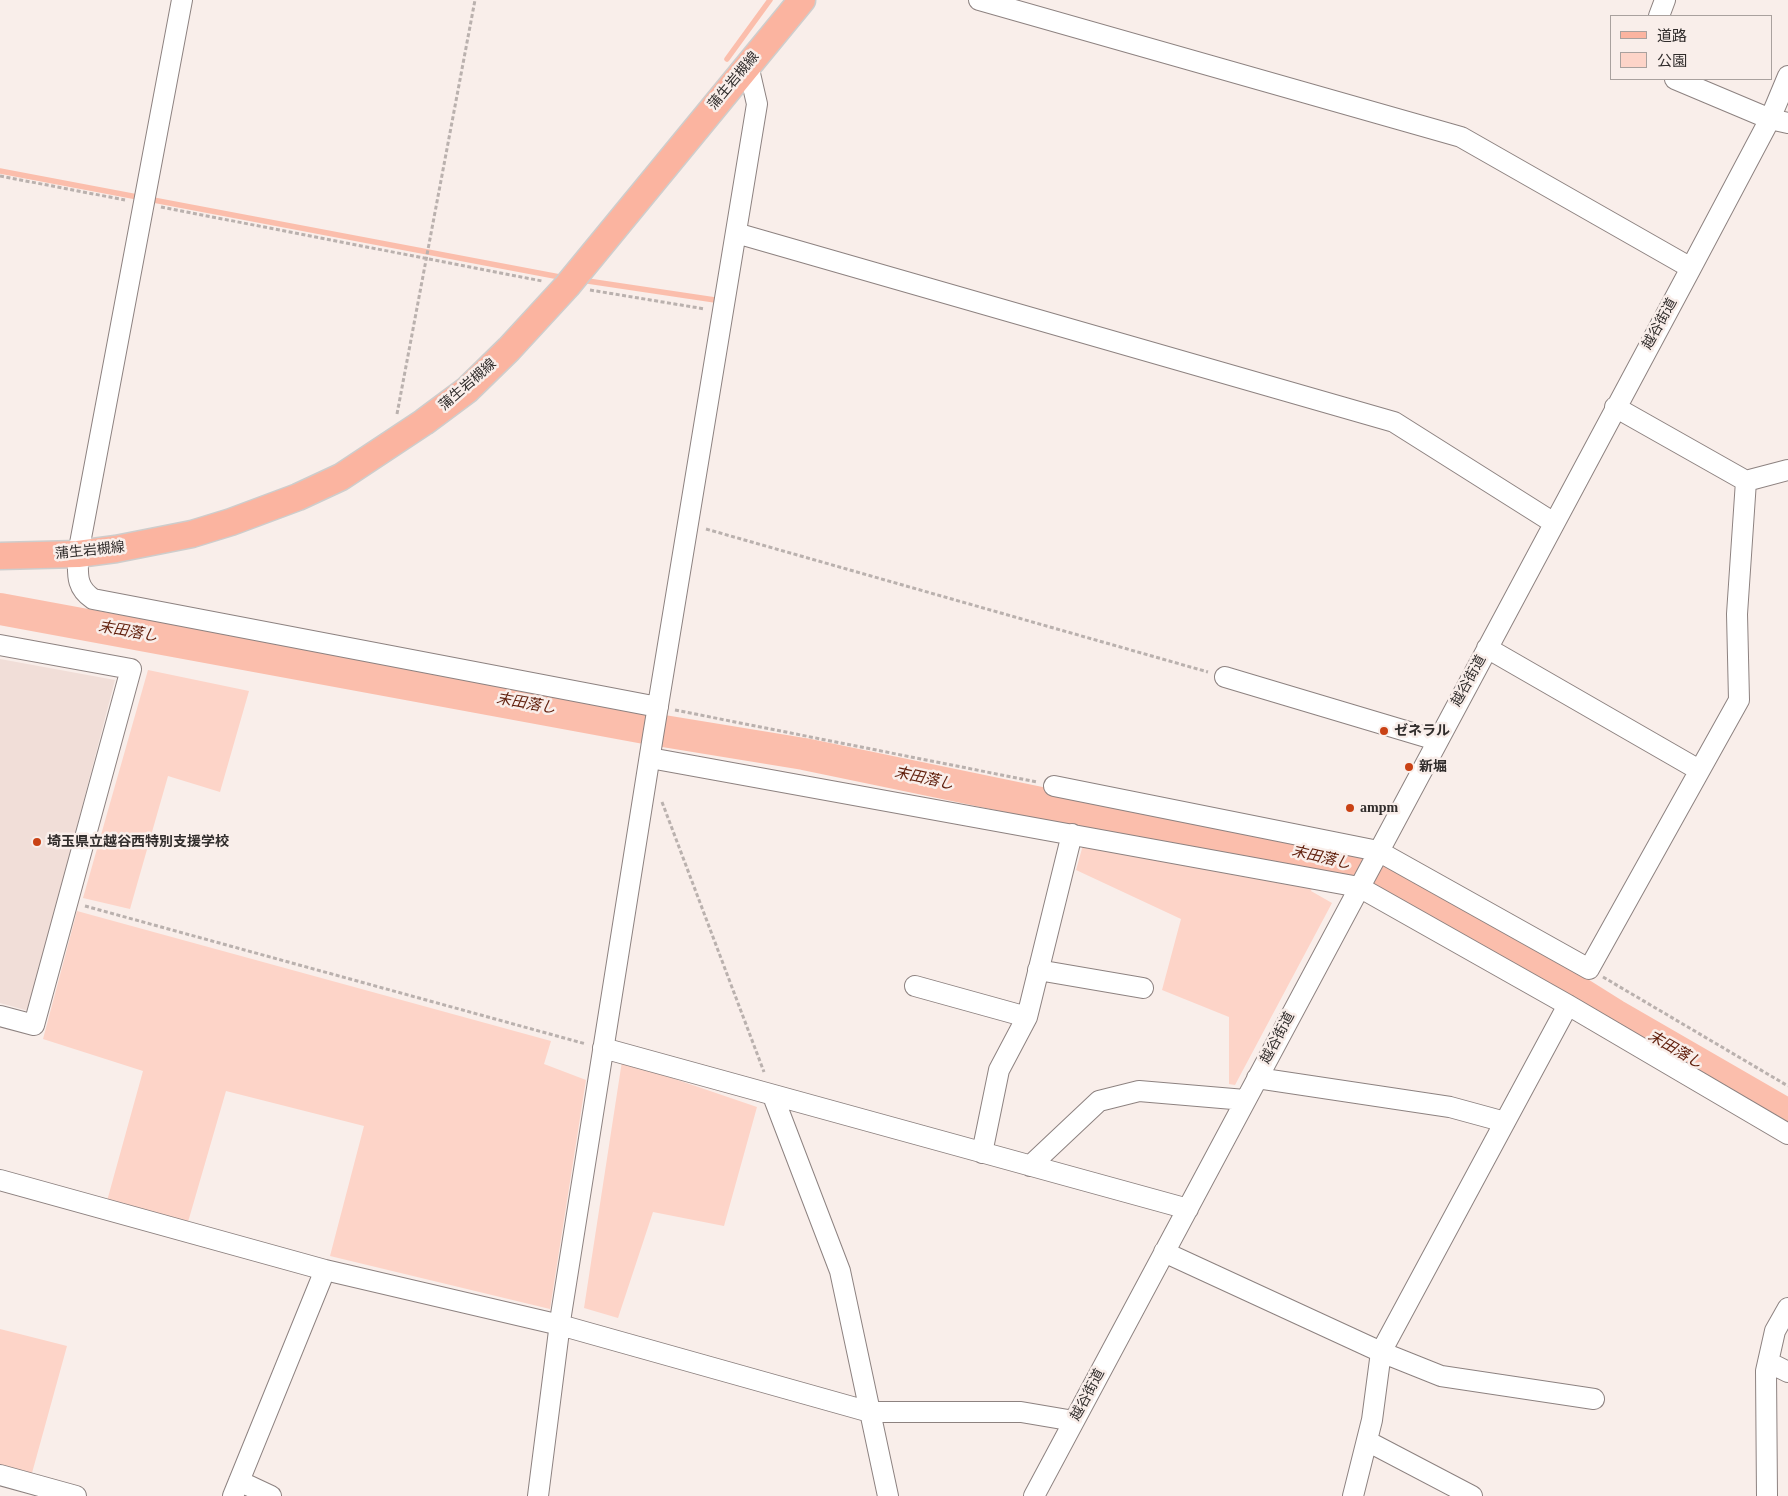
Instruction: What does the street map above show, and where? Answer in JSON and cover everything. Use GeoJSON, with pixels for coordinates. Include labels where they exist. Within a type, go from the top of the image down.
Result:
{"type":"FeatureCollection","features":[{"type":"Feature","properties":{"kind":"main road","name":"蒲生岩槻線"},"geometry":{"type":"LineString","coordinates":[[0,556],[78,554],[156,542],[231,522],[298,497],[341,477],[391,444],[467,390],[509,350],[567,286],[802,0]]}},
{"type":"Feature","properties":{"kind":"street"},"geometry":{"type":"LineString","coordinates":[[182,0],[78,554],[78,583],[83,593],[92,599],[658,707]]}},
{"type":"Feature","properties":{"kind":"street"},"geometry":{"type":"LineString","coordinates":[[979,0],[1462,137],[1691,268]]}},
{"type":"Feature","properties":{"kind":"street"},"geometry":{"type":"LineString","coordinates":[[1660,15],[1665,0]]}},
{"type":"Feature","properties":{"kind":"street"},"geometry":{"type":"LineString","coordinates":[[538,1496],[560,1325],[603,1048],[757,104],[748,65]]}},
{"type":"Feature","properties":{"kind":"street","name":"越谷街道"},"geometry":{"type":"LineString","coordinates":[[1034,1496],[1615,407],[1691,268],[1779,121],[1788,76]]}},
{"type":"Feature","properties":{"kind":"street"},"geometry":{"type":"LineString","coordinates":[[1677,80],[1779,121]]}},
{"type":"Feature","properties":{"kind":"street"},"geometry":{"type":"LineString","coordinates":[[736,233],[1394,422],[1554,523]]}},
{"type":"Feature","properties":{"kind":"street"},"geometry":{"type":"LineString","coordinates":[[1615,407],[1746,481],[1788,470]]}},
{"type":"Feature","properties":{"kind":"street"},"geometry":{"type":"LineString","coordinates":[[1054,786],[1378,851],[1589,969],[1739,700],[1737,614],[1746,481]]}},
{"type":"Feature","properties":{"kind":"street"},"geometry":{"type":"LineString","coordinates":[[0,645],[130,669],[34,1025],[0,1016]]}},
{"type":"Feature","properties":{"kind":"street"},"geometry":{"type":"LineString","coordinates":[[1487,648],[1699,770]]}},
{"type":"Feature","properties":{"kind":"street"},"geometry":{"type":"LineString","coordinates":[[1225,677],[1436,740]]}},
{"type":"Feature","properties":{"kind":"street"},"geometry":{"type":"LineString","coordinates":[[648,766],[1072,834],[1359,887],[1568,1004],[1788,1134]]}},
{"type":"Feature","properties":{"kind":"street"},"geometry":{"type":"LineString","coordinates":[[982,1153],[999,1070],[1027,1017],[1072,834]]}},
{"type":"Feature","properties":{"kind":"street"},"geometry":{"type":"LineString","coordinates":[[1038,970],[1142,988]]}},
{"type":"Feature","properties":{"kind":"street"},"geometry":{"type":"LineString","coordinates":[[915,986],[1027,1017]]}},
{"type":"Feature","properties":{"kind":"street"},"geometry":{"type":"LineString","coordinates":[[1353,1496],[1372,1420],[1381,1352],[1568,1004]]}},
{"type":"Feature","properties":{"kind":"street"},"geometry":{"type":"LineString","coordinates":[[603,1048],[1188,1209]]}},
{"type":"Feature","properties":{"kind":"street"},"geometry":{"type":"LineString","coordinates":[[1257,1078],[1450,1108],[1506,1122]]}},
{"type":"Feature","properties":{"kind":"street"},"geometry":{"type":"LineString","coordinates":[[1030,1166],[1099,1100],[1139,1091],[1245,1100]]}},
{"type":"Feature","properties":{"kind":"street"},"geometry":{"type":"LineString","coordinates":[[773,1096],[840,1271],[888,1496]]}},
{"type":"Feature","properties":{"kind":"street"},"geometry":{"type":"LineString","coordinates":[[0,1180],[325,1270],[560,1325],[870,1412],[1021,1412],[1074,1421]]}},
{"type":"Feature","properties":{"kind":"street"},"geometry":{"type":"LineString","coordinates":[[1164,1252],[1381,1352],[1440,1376],[1594,1399]]}},
{"type":"Feature","properties":{"kind":"street"},"geometry":{"type":"LineString","coordinates":[[271,1496],[236,1488],[325,1270]]}},
{"type":"Feature","properties":{"kind":"street"},"geometry":{"type":"LineString","coordinates":[[1767,1496],[1766,1371],[1775,1331],[1788,1308]]}},
{"type":"Feature","properties":{"kind":"street"},"geometry":{"type":"LineString","coordinates":[[1768,1362],[1788,1372]]}},
{"type":"Feature","properties":{"kind":"street"},"geometry":{"type":"LineString","coordinates":[[1366,1441],[1472,1496]]}},
{"type":"Feature","properties":{"kind":"street"},"geometry":{"type":"LineString","coordinates":[[0,1475],[76,1496]]}},
{"type":"Feature","properties":{"kind":"path"},"geometry":{"type":"LineString","coordinates":[[391,444],[475,0]]}},
{"type":"Feature","properties":{"kind":"path"},"geometry":{"type":"LineString","coordinates":[[0,176],[567,286],[723,312]]}},
{"type":"Feature","properties":{"kind":"path"},"geometry":{"type":"LineString","coordinates":[[688,524],[1225,677]]}},
{"type":"Feature","properties":{"kind":"path"},"geometry":{"type":"LineString","coordinates":[[658,707],[1054,786]]}},
{"type":"Feature","properties":{"kind":"path"},"geometry":{"type":"LineString","coordinates":[[648,766],[773,1096]]}},
{"type":"Feature","properties":{"kind":"path"},"geometry":{"type":"LineString","coordinates":[[68,902],[603,1048]]}},
{"type":"Feature","properties":{"kind":"path"},"geometry":{"type":"LineString","coordinates":[[1589,969],[1788,1086]]}},
{"type":"Feature","properties":{"kind":"shaded area","name":"埼玉県立越谷西特別支援学校"},"geometry":{"type":"Polygon","coordinates":[[[0,659],[115,680],[29,1011],[0,1003],[0,659]]]}},
{"type":"Feature","properties":{"kind":"green space"},"geometry":{"type":"Polygon","coordinates":[[[148,670],[249,691],[220,792],[168,776],[130,909],[83,898],[148,670]]]}},
{"type":"Feature","properties":{"kind":"green space"},"geometry":{"type":"Polygon","coordinates":[[[1083,845],[1314,882],[1311,891],[1332,903],[1235,1085],[1229,1084],[1229,1017],[1162,990],[1181,919],[1076,870],[1083,845]]]}},
{"type":"Feature","properties":{"kind":"green space"},"geometry":{"type":"Polygon","coordinates":[[[77,911],[551,1041],[544,1064],[586,1080],[550,1309],[330,1256],[364,1126],[226,1091],[188,1222],[107,1201],[143,1071],[43,1039],[77,911]]]}},
{"type":"Feature","properties":{"kind":"green space"},"geometry":{"type":"Polygon","coordinates":[[[622,1061],[757,1107],[724,1226],[653,1212],[618,1318],[584,1308],[622,1061]]]}},
{"type":"Feature","properties":{"kind":"green space"},"geometry":{"type":"Polygon","coordinates":[[[0,1329],[67,1346],[32,1473],[0,1465],[0,1329]]]}},
{"type":"Feature","properties":{"kind":"waterway"},"geometry":{"type":"LineString","coordinates":[[727,59],[770,0]]}},
{"type":"Feature","properties":{"kind":"waterway"},"geometry":{"type":"LineString","coordinates":[[0,171],[565,278]]}},
{"type":"Feature","properties":{"kind":"waterway"},"geometry":{"type":"LineString","coordinates":[[581,280],[715,300]]}},
{"type":"Feature","properties":{"kind":"waterway","name":"末田落し"},"geometry":{"type":"LineString","coordinates":[[0,609],[645,728],[804,754],[1137,823],[1336,859],[1385,877],[1524,958],[1615,1015],[1788,1115]]}},
{"type":"Feature","properties":{"kind":"place","name":"ゼネラル"},"geometry":{"type":"Point","coordinates":[1384,731]}},
{"type":"Feature","properties":{"kind":"place","name":"新堀"},"geometry":{"type":"Point","coordinates":[1409,767]}},
{"type":"Feature","properties":{"kind":"place","name":"ampm"},"geometry":{"type":"Point","coordinates":[1350,808]}},
{"type":"Feature","properties":{"kind":"place","name":"埼玉県立越谷西特別支援学校"},"geometry":{"type":"Point","coordinates":[37,842]}}]}
